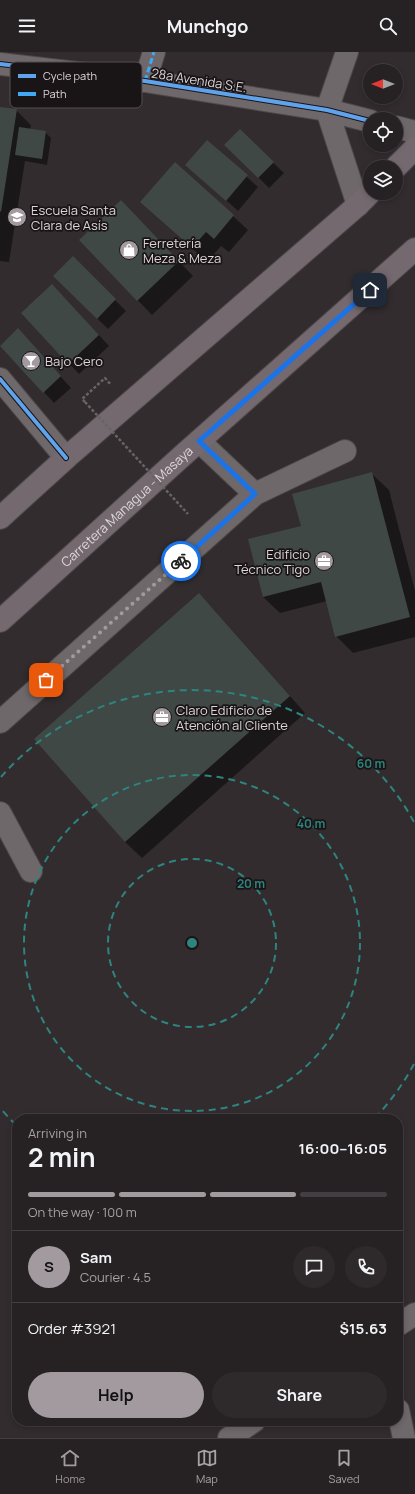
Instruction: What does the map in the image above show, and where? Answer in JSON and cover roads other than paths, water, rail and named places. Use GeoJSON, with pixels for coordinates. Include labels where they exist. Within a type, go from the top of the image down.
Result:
{"type":"FeatureCollection","features":[{"type":"Feature","properties":{"kind":"highway"},"geometry":{"type":"LineString","coordinates":[[403,160],[415,148]]}},
{"type":"Feature","properties":{"kind":"highway"},"geometry":{"type":"LineString","coordinates":[[0,518],[66,458],[363,200]]}},
{"type":"Feature","properties":{"kind":"highway","name":"Carretera Managua - Masaya"},"geometry":{"type":"LineString","coordinates":[[0,621],[199,441],[415,249]]}},
{"type":"Feature","properties":{"kind":"street"},"geometry":{"type":"LineString","coordinates":[[145,81],[154,52]]}},
{"type":"Feature","properties":{"kind":"street"},"geometry":{"type":"LineString","coordinates":[[347,52],[327,110],[363,197]]}},
{"type":"Feature","properties":{"kind":"street","name":"28a Avenida S.E."},"geometry":{"type":"LineString","coordinates":[[0,64],[10,65]]}},
{"type":"Feature","properties":{"kind":"street","name":"28a Avenida S.E."},"geometry":{"type":"LineString","coordinates":[[142,81],[327,110],[363,119]]}},
{"type":"Feature","properties":{"kind":"street"},"geometry":{"type":"LineString","coordinates":[[403,129],[415,132]]}},
{"type":"Feature","properties":{"kind":"street"},"geometry":{"type":"LineString","coordinates":[[0,379],[66,458]]}},
{"type":"Feature","properties":{"kind":"street"},"geometry":{"type":"LineString","coordinates":[[199,441],[255,494]]}},
{"type":"Feature","properties":{"kind":"street"},"geometry":{"type":"LineString","coordinates":[[0,722],[255,494],[345,451]]}},
{"type":"Feature","properties":{"kind":"street"},"geometry":{"type":"LineString","coordinates":[[0,813],[31,871]]}},
{"type":"Feature","properties":{"kind":"street"},"geometry":{"type":"LineString","coordinates":[[403,1322],[415,1314]]}},
{"type":"Feature","properties":{"kind":"street"},"geometry":{"type":"LineString","coordinates":[[229,1438],[247,1426]]}},
{"type":"Feature","properties":{"kind":"street"},"geometry":{"type":"LineString","coordinates":[[401,1426],[404,1438]]}},
{"type":"Feature","properties":{"kind":"place","name":"Escuela Santa Clara de Asís"},"geometry":{"type":"Point","coordinates":[17,217]}},
{"type":"Feature","properties":{"kind":"place","name":"Ferretería Meza & Meza"},"geometry":{"type":"Point","coordinates":[129,250]}},
{"type":"Feature","properties":{"kind":"place","name":"Bajo Cero"},"geometry":{"type":"Point","coordinates":[31,361]}},
{"type":"Feature","properties":{"kind":"place","name":"Edificio Técnico Tigo"},"geometry":{"type":"Point","coordinates":[324,561]}},
{"type":"Feature","properties":{"kind":"place","name":"Claro Edificio de Atención al Cliente"},"geometry":{"type":"Point","coordinates":[162,717]}}]}
